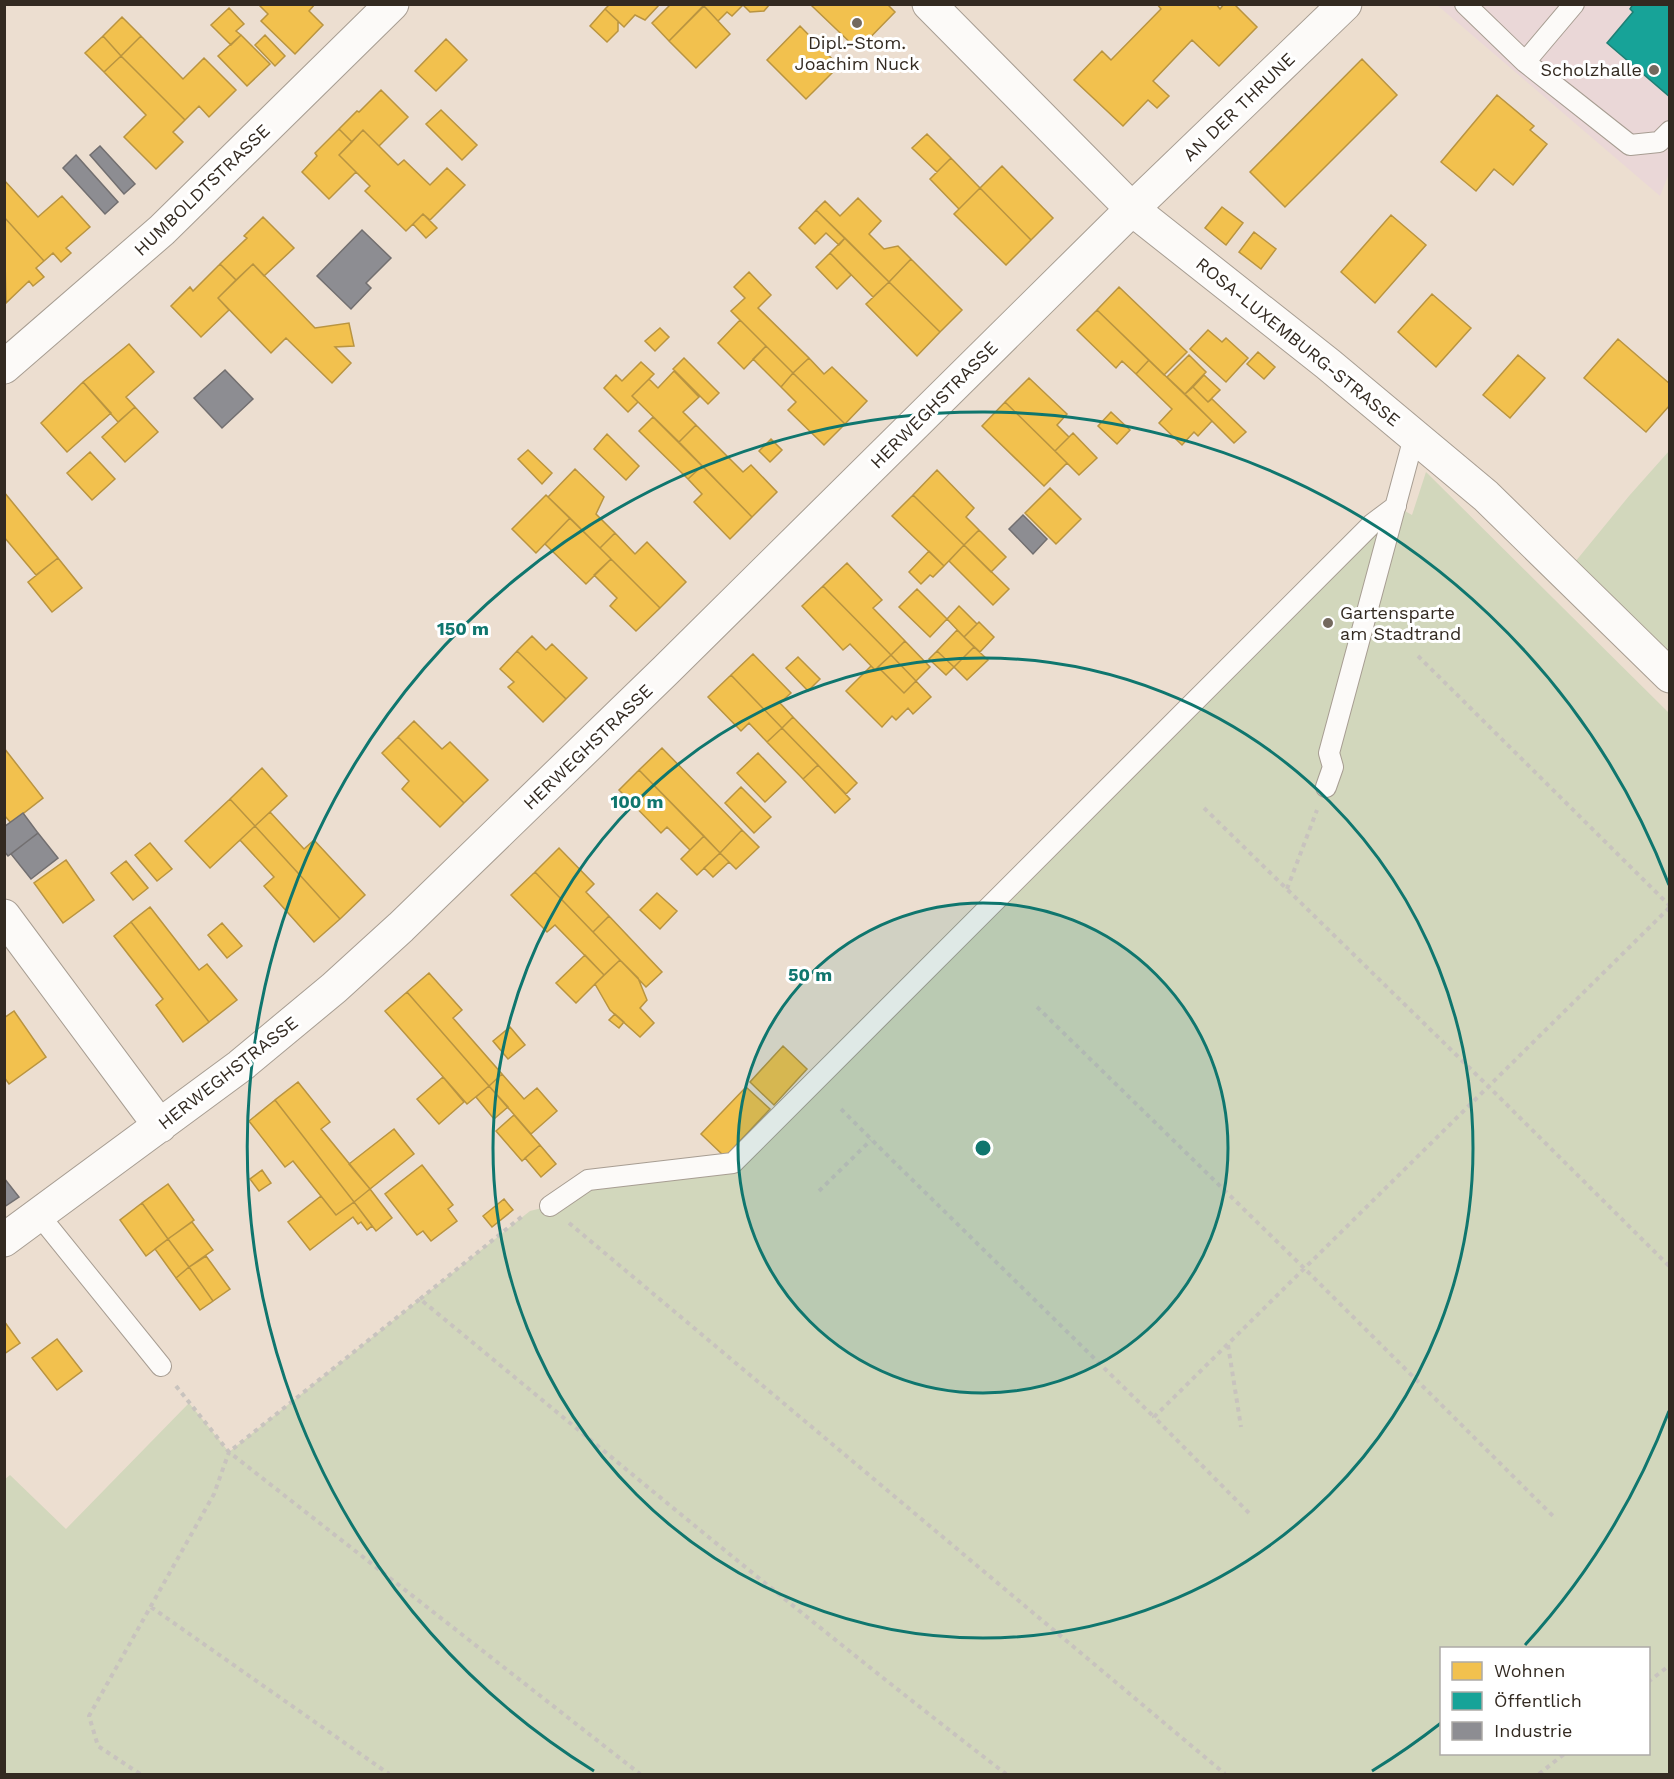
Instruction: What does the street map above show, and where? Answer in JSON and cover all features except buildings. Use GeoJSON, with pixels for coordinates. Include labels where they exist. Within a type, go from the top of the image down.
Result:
{"type":"FeatureCollection","features":[{"type":"Feature","properties":{"kind":"street","name":"HUMBOLDTSTRASSE"},"geometry":{"type":"LineString","coordinates":[[4,367],[162,230],[392,4]]}},
{"type":"Feature","properties":{"kind":"street","name":"ROSA-LUXEMBURG-STRASSE"},"geometry":{"type":"LineString","coordinates":[[929,4],[1132,209],[1328,364],[1486,496],[1670,676]]}},
{"type":"Feature","properties":{"kind":"street","name":"AN DER THRUNE"},"geometry":{"type":"LineString","coordinates":[[1132,209],[1345,4]]}},
{"type":"Feature","properties":{"kind":"street","name":"HERWEGHSTRASSE"},"geometry":{"type":"LineString","coordinates":[[4,1240],[240,1066],[334,988],[440,891],[1132,209]]}},
{"type":"Feature","properties":{"kind":"street"},"geometry":{"type":"LineString","coordinates":[[4,916],[160,1126]]}},
{"type":"Feature","properties":{"kind":"lane"},"geometry":{"type":"LineString","coordinates":[[1465,4],[1525,62],[1630,145],[1659,142],[1670,131]]}},
{"type":"Feature","properties":{"kind":"lane"},"geometry":{"type":"LineString","coordinates":[[1525,62],[1574,4]]}},
{"type":"Feature","properties":{"kind":"lane"},"geometry":{"type":"LineString","coordinates":[[1326,787],[1332,767],[1329,753],[1414,436]]}},
{"type":"Feature","properties":{"kind":"lane"},"geometry":{"type":"LineString","coordinates":[[550,1206],[588,1180],[733,1163],[1372,524],[1396,506]]}},
{"type":"Feature","properties":{"kind":"lane"},"geometry":{"type":"LineString","coordinates":[[39,1215],[161,1366]]}},
{"type":"Feature","properties":{"kind":"path"},"geometry":{"type":"LineString","coordinates":[[1154,1417],[1670,906],[1418,656]]}},
{"type":"Feature","properties":{"kind":"path"},"geometry":{"type":"LineString","coordinates":[[1287,890],[1326,787]]}},
{"type":"Feature","properties":{"kind":"path"},"geometry":{"type":"LineString","coordinates":[[1204,808],[1670,1268]]}},
{"type":"Feature","properties":{"kind":"path"},"geometry":{"type":"LineString","coordinates":[[1037,1007],[1557,1519]]}},
{"type":"Feature","properties":{"kind":"path"},"geometry":{"type":"LineString","coordinates":[[842,1109],[1249,1513]]}},
{"type":"Feature","properties":{"kind":"path"},"geometry":{"type":"LineString","coordinates":[[819,1191],[871,1140]]}},
{"type":"Feature","properties":{"kind":"path"},"geometry":{"type":"LineString","coordinates":[[140,1774],[98,1746],[89,1716],[214,1494],[229,1452],[530,1210],[550,1206],[1225,1774]]}},
{"type":"Feature","properties":{"kind":"path"},"geometry":{"type":"LineString","coordinates":[[420,1299],[929,1715],[1006,1774]]}},
{"type":"Feature","properties":{"kind":"path"},"geometry":{"type":"LineString","coordinates":[[1228,1344],[1241,1427]]}},
{"type":"Feature","properties":{"kind":"path"},"geometry":{"type":"LineString","coordinates":[[161,1366],[229,1452],[640,1774]]}},
{"type":"Feature","properties":{"kind":"path"},"geometry":{"type":"LineString","coordinates":[[151,1607],[389,1774]]}},
{"type":"Feature","properties":{"kind":"path"},"geometry":{"type":"LineString","coordinates":[[1650,1680],[1670,1665]]}},
{"type":"Feature","properties":{"kind":"path"},"geometry":{"type":"LineString","coordinates":[[1539,1774],[1563,1755]]}},
{"type":"Feature","properties":{"kind":"shaded area"},"geometry":{"type":"Polygon","coordinates":[[[1437,5],[1669,5],[1670,171],[1660,196],[1437,5]]]}},
{"type":"Feature","properties":{"kind":"green space"},"geometry":{"type":"Polygon","coordinates":[[[1669,451],[1669,674],[1566,573],[1669,451]]]}},
{"type":"Feature","properties":{"kind":"green space"},"geometry":{"type":"Polygon","coordinates":[[[1426,472],[1669,713],[1669,1774],[5,1774],[4,1480],[10,1475],[66,1529],[189,1403],[229,1452],[530,1211],[550,1206],[588,1181],[734,1164],[1396,506],[1412,515],[1426,472]]]}},
{"type":"Feature","properties":{"kind":"place","name":"Dipl.-Stom. Joachim Nuck"},"geometry":{"type":"Point","coordinates":[857,23]}},
{"type":"Feature","properties":{"kind":"place","name":"Scholzhalle"},"geometry":{"type":"Point","coordinates":[1654,70]}},
{"type":"Feature","properties":{"kind":"place","name":"Gartensparte am Stadtrand"},"geometry":{"type":"Point","coordinates":[1328,623]}}]}
